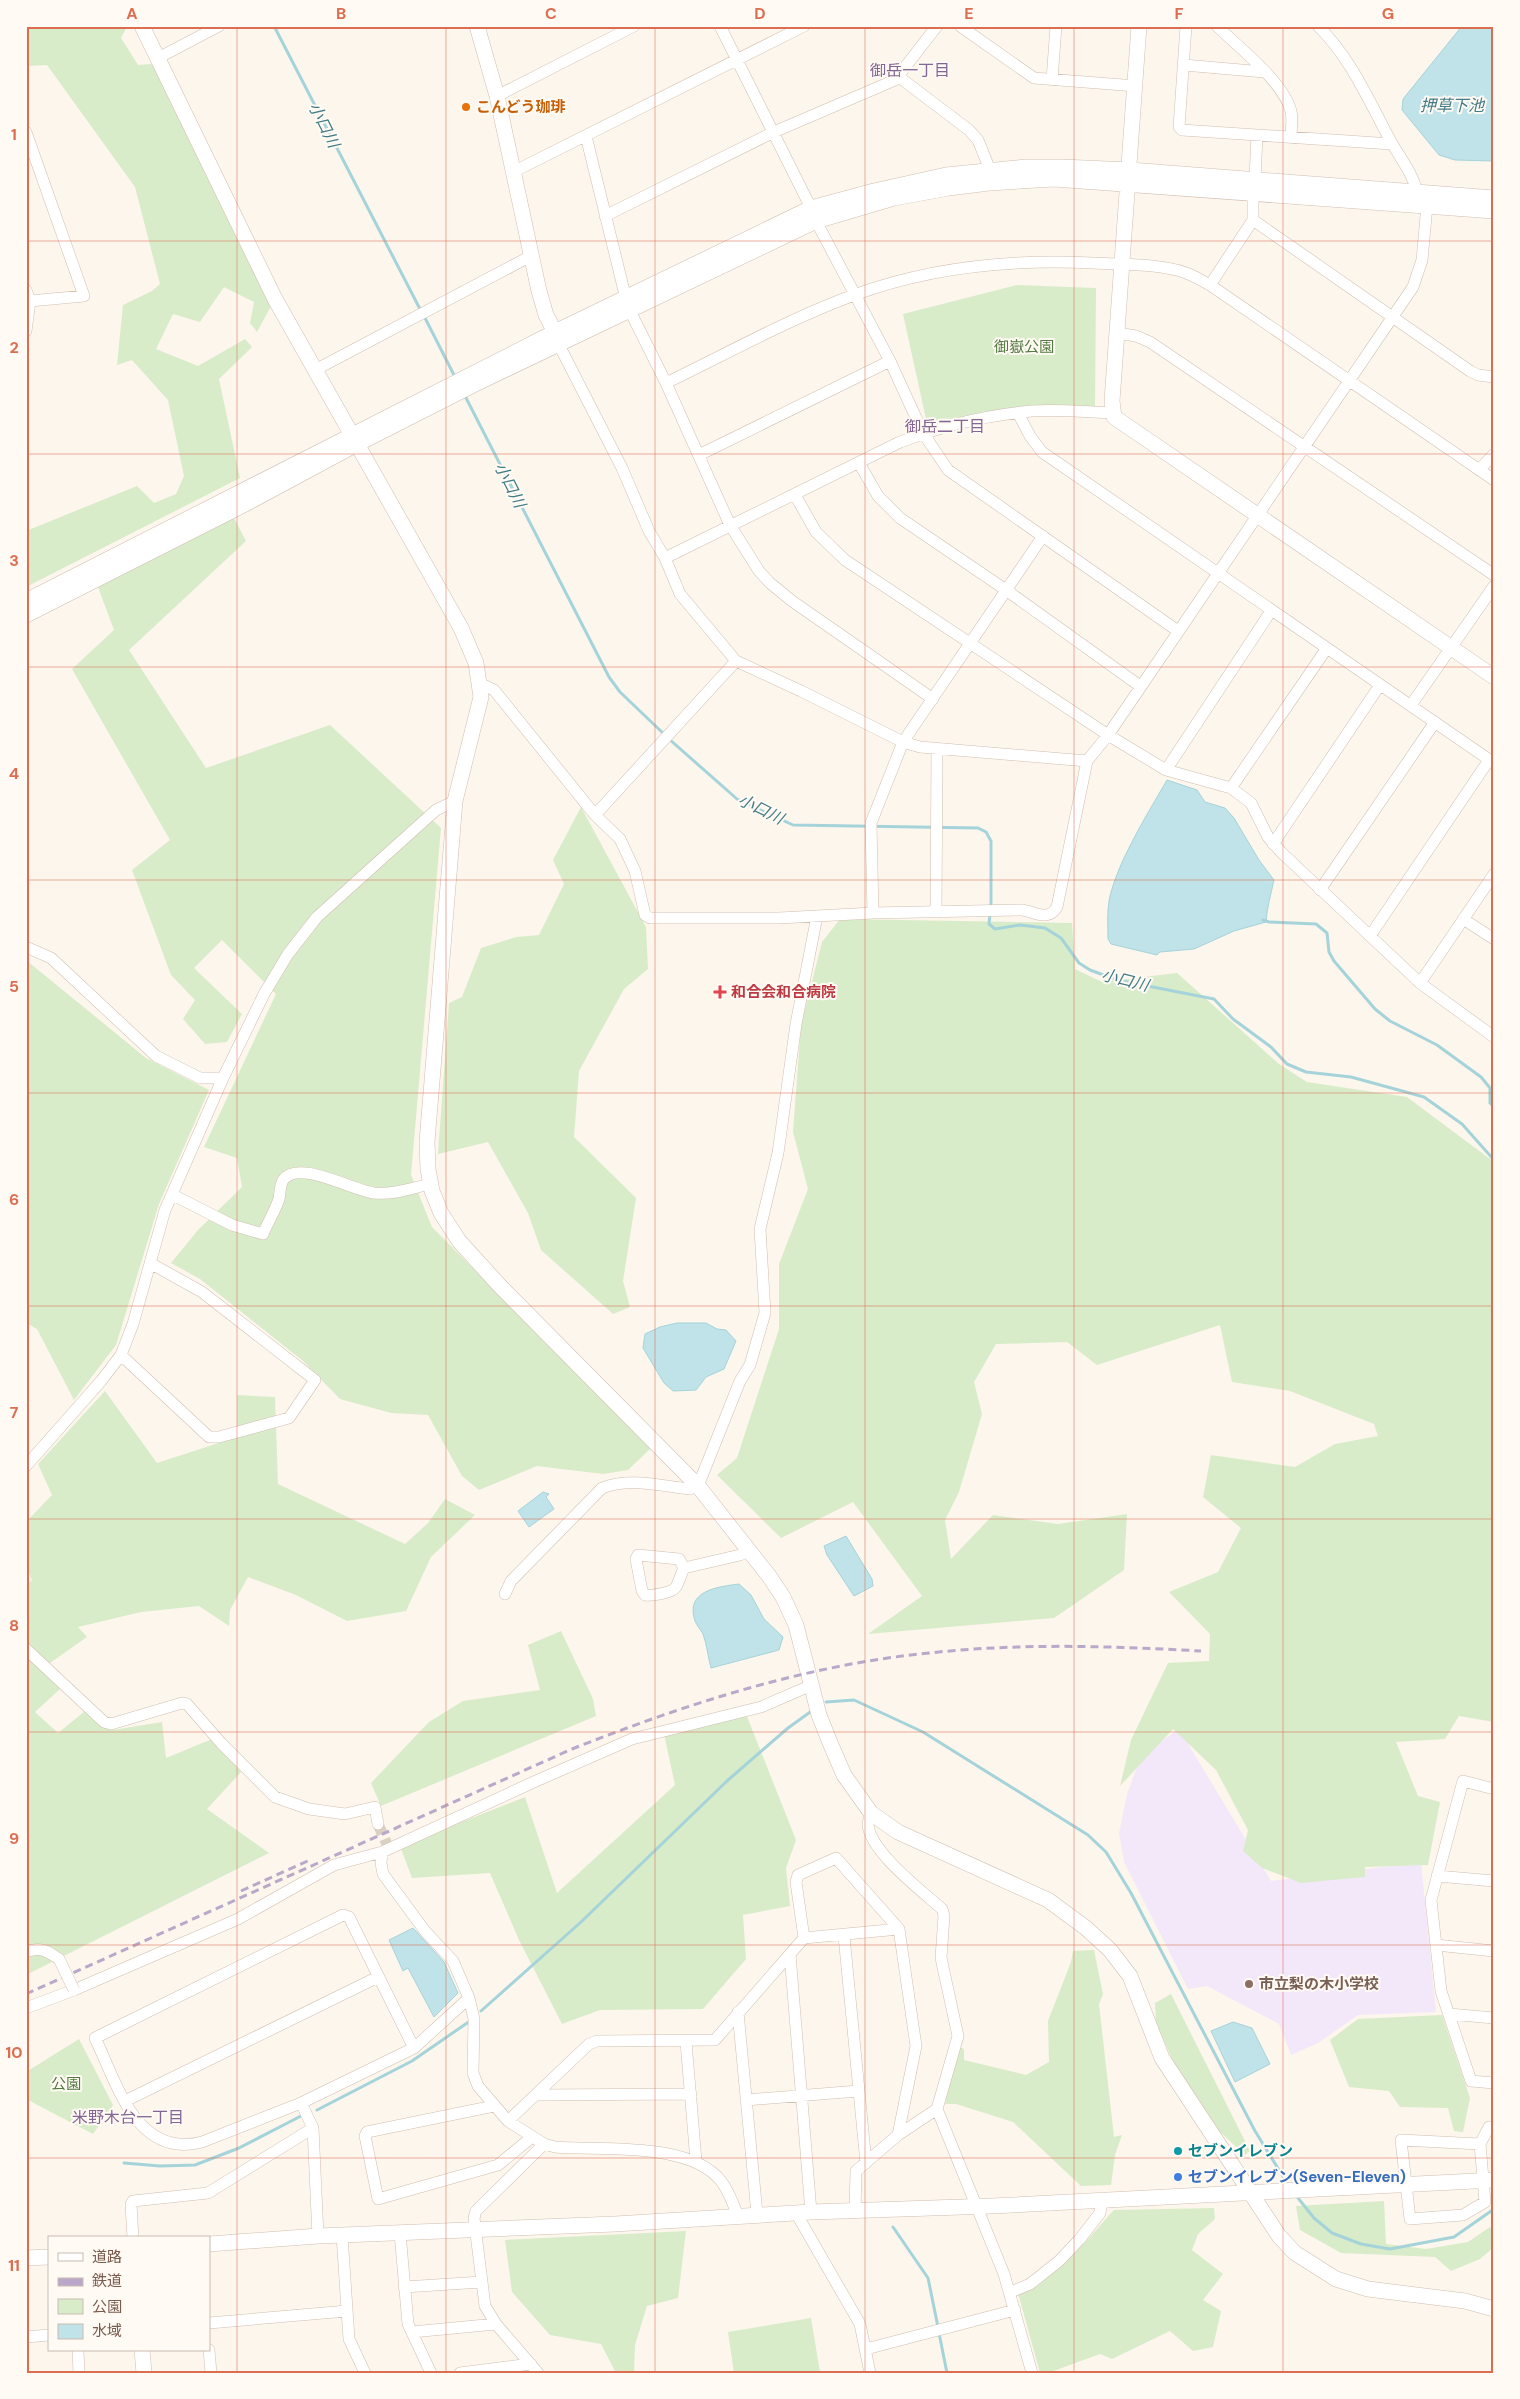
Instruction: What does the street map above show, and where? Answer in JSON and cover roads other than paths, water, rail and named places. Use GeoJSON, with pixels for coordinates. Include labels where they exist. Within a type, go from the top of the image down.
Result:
{"type":"FeatureCollection","features":[{"type":"Feature","properties":{"kind":"street"},"geometry":{"type":"LineString","coordinates":[[142,26],[275,299],[461,628],[476,663],[479,683],[479,710],[455,802],[427,1142],[430,1184],[441,1213],[459,1241],[500,1286],[697,1485],[750,1550],[783,1597],[792,1614],[819,1715],[844,1775],[872,1813],[898,1832],[1048,1900],[1086,1928],[1110,1950],[1130,1976],[1162,2058],[1279,2236],[1295,2253],[1336,2279],[1368,2290],[1465,2300],[1493,2308]]}},
{"type":"Feature","properties":{"kind":"street"},"geometry":{"type":"LineString","coordinates":[[158,58],[219,26]]}},
{"type":"Feature","properties":{"kind":"street"},"geometry":{"type":"LineString","coordinates":[[477,26],[497,96],[512,172],[546,315],[622,468],[649,532],[665,558],[680,594],[736,661],[903,742],[937,749],[1087,761]]}},
{"type":"Feature","properties":{"kind":"street"},"geometry":{"type":"LineString","coordinates":[[497,96],[634,26]]}},
{"type":"Feature","properties":{"kind":"street"},"geometry":{"type":"LineString","coordinates":[[720,26],[890,362],[923,434],[948,470],[1178,631]]}},
{"type":"Feature","properties":{"kind":"street"},"geometry":{"type":"LineString","coordinates":[[512,172],[804,26]]}},
{"type":"Feature","properties":{"kind":"street"},"geometry":{"type":"LineString","coordinates":[[605,216],[774,132],[899,77],[937,26]]}},
{"type":"Feature","properties":{"kind":"street"},"geometry":{"type":"LineString","coordinates":[[960,26],[1028,75],[1052,80],[1136,86]]}},
{"type":"Feature","properties":{"kind":"street"},"geometry":{"type":"LineString","coordinates":[[1052,80],[1056,26]]}},
{"type":"Feature","properties":{"kind":"street"},"geometry":{"type":"LineString","coordinates":[[1139,26],[1113,413],[1117,420],[1494,677]]}},
{"type":"Feature","properties":{"kind":"street"},"geometry":{"type":"LineString","coordinates":[[1186,26],[1179,127],[1182,130],[1392,144]]}},
{"type":"Feature","properties":{"kind":"street"},"geometry":{"type":"LineString","coordinates":[[1217,26],[1276,84],[1290,108],[1291,138]]}},
{"type":"Feature","properties":{"kind":"street"},"geometry":{"type":"LineString","coordinates":[[1318,26],[1342,52],[1392,144],[1413,175],[1417,192]]}},
{"type":"Feature","properties":{"kind":"street"},"geometry":{"type":"LineString","coordinates":[[1184,64],[1264,72]]}},
{"type":"Feature","properties":{"kind":"street"},"geometry":{"type":"LineString","coordinates":[[899,77],[970,130],[978,140],[990,170]]}},
{"type":"Feature","properties":{"kind":"street"},"geometry":{"type":"LineString","coordinates":[[26,132],[84,296],[28,296],[26,331]]}},
{"type":"Feature","properties":{"kind":"street"},"geometry":{"type":"LineString","coordinates":[[586,136],[628,305],[666,383],[730,525],[748,555],[770,583],[933,699]]}},
{"type":"Feature","properties":{"kind":"street"},"geometry":{"type":"LineString","coordinates":[[1210,285],[1253,220],[1257,136]]}},
{"type":"Feature","properties":{"kind":"street"},"geometry":{"type":"LineString","coordinates":[[26,601],[472,379],[628,305],[764,244],[814,215],[900,184],[946,175],[990,170],[1062,167],[1130,176],[1254,186],[1427,206],[1494,211]]}},
{"type":"Feature","properties":{"kind":"street"},"geometry":{"type":"LineString","coordinates":[[814,215],[894,198],[989,182],[1130,176]]}},
{"type":"Feature","properties":{"kind":"street"},"geometry":{"type":"LineString","coordinates":[[1254,186],[1417,192],[1494,198]]}},
{"type":"Feature","properties":{"kind":"street"},"geometry":{"type":"LineString","coordinates":[[479,683],[494,690],[595,814],[620,840],[635,872],[645,915],[650,918],[770,918],[873,913],[1022,910],[1046,916],[1054,913],[1057,907],[1087,761],[1108,735],[1216,573],[1394,317],[1413,286],[1422,260],[1427,206]]}},
{"type":"Feature","properties":{"kind":"street"},"geometry":{"type":"LineString","coordinates":[[1253,220],[1474,373],[1494,377]]}},
{"type":"Feature","properties":{"kind":"street"},"geometry":{"type":"LineString","coordinates":[[315,370],[531,256]]}},
{"type":"Feature","properties":{"kind":"street"},"geometry":{"type":"LineString","coordinates":[[666,383],[814,311],[855,294],[925,274],[992,264],[1056,262],[1173,269],[1210,285],[1494,480]]}},
{"type":"Feature","properties":{"kind":"street"},"geometry":{"type":"LineString","coordinates":[[1117,333],[1136,336],[1150,342],[1494,575]]}},
{"type":"Feature","properties":{"kind":"street"},"geometry":{"type":"LineString","coordinates":[[699,455],[890,362]]}},
{"type":"Feature","properties":{"kind":"street"},"geometry":{"type":"LineString","coordinates":[[665,558],[900,442],[923,434],[970,421],[1034,411],[1113,413]]}},
{"type":"Feature","properties":{"kind":"street"},"geometry":{"type":"LineString","coordinates":[[1018,413],[1030,436],[1042,452],[1380,686],[1492,761],[1370,936]]}},
{"type":"Feature","properties":{"kind":"street"},"geometry":{"type":"LineString","coordinates":[[26,615],[249,502],[355,438]]}},
{"type":"Feature","properties":{"kind":"street"},"geometry":{"type":"LineString","coordinates":[[1479,470],[1494,454]]}},
{"type":"Feature","properties":{"kind":"street"},"geometry":{"type":"LineString","coordinates":[[859,463],[878,496],[900,518],[1006,590],[1140,686]]}},
{"type":"Feature","properties":{"kind":"street"},"geometry":{"type":"LineString","coordinates":[[795,495],[810,524],[836,553],[969,644],[1108,735],[1166,770],[1231,788],[1251,803],[1273,844],[1320,890],[1420,983],[1494,1037]]}},
{"type":"Feature","properties":{"kind":"street"},"geometry":{"type":"LineString","coordinates":[[873,913],[871,827],[903,742],[1043,536]]}},
{"type":"Feature","properties":{"kind":"street"},"geometry":{"type":"LineString","coordinates":[[1411,705],[1494,586]]}},
{"type":"Feature","properties":{"kind":"street"},"geometry":{"type":"LineString","coordinates":[[1166,770],[1271,611]]}},
{"type":"Feature","properties":{"kind":"street"},"geometry":{"type":"LineString","coordinates":[[1231,788],[1327,648]]}},
{"type":"Feature","properties":{"kind":"street"},"geometry":{"type":"LineString","coordinates":[[595,814],[736,661]]}},
{"type":"Feature","properties":{"kind":"street"},"geometry":{"type":"LineString","coordinates":[[1273,844],[1380,686]]}},
{"type":"Feature","properties":{"kind":"street"},"geometry":{"type":"LineString","coordinates":[[1320,890],[1435,722]]}},
{"type":"Feature","properties":{"kind":"street"},"geometry":{"type":"LineString","coordinates":[[936,912],[937,749]]}},
{"type":"Feature","properties":{"kind":"street"},"geometry":{"type":"LineString","coordinates":[[26,1466],[101,1381],[121,1355],[133,1324],[165,1210],[223,1078],[264,994],[288,954],[317,917],[436,810],[455,802]]}},
{"type":"Feature","properties":{"kind":"street"},"geometry":{"type":"LineString","coordinates":[[1420,983],[1494,874]]}},
{"type":"Feature","properties":{"kind":"street"},"geometry":{"type":"LineString","coordinates":[[505,1594],[511,1581],[602,1488],[629,1482],[690,1489],[697,1485],[740,1381],[750,1365],[762,1329],[765,1313],[760,1229],[778,1154],[796,1024],[817,916]]}},
{"type":"Feature","properties":{"kind":"street"},"geometry":{"type":"LineString","coordinates":[[1463,919],[1494,939]]}},
{"type":"Feature","properties":{"kind":"street"},"geometry":{"type":"LineString","coordinates":[[26,947],[51,958],[156,1056],[200,1078],[223,1078]]}},
{"type":"Feature","properties":{"kind":"street"},"geometry":{"type":"LineString","coordinates":[[172,1195],[232,1225],[263,1234],[279,1199],[282,1181],[289,1175],[315,1173],[354,1188],[373,1192],[398,1191],[430,1184]]}},
{"type":"Feature","properties":{"kind":"street"},"geometry":{"type":"LineString","coordinates":[[121,1355],[209,1437],[219,1438],[289,1418],[315,1380],[202,1292],[150,1263]]}},
{"type":"Feature","properties":{"kind":"street"},"geometry":{"type":"LineString","coordinates":[[684,1568],[740,1555],[750,1550]]}},
{"type":"Feature","properties":{"kind":"street"},"geometry":{"type":"LineString","coordinates":[[638,1555],[679,1559],[684,1568],[673,1590],[645,1595],[642,1591],[636,1559],[638,1555]]}},
{"type":"Feature","properties":{"kind":"street"},"geometry":{"type":"LineString","coordinates":[[26,1649],[104,1722],[111,1724],[182,1703],[187,1704],[221,1743],[275,1797],[308,1809],[345,1814],[375,1807],[378,1824]]}},
{"type":"Feature","properties":{"kind":"street"},"geometry":{"type":"LineString","coordinates":[[26,2008],[74,1990],[238,1919],[334,1865],[382,1852],[536,1780],[632,1740],[761,1707],[812,1685]]}},
{"type":"Feature","properties":{"kind":"street"},"geometry":{"type":"LineString","coordinates":[[1494,1789],[1463,1780],[1431,1900],[1441,1990],[1471,2081],[1494,2083]]}},
{"type":"Feature","properties":{"kind":"street"},"geometry":{"type":"LineString","coordinates":[[872,1813],[868,1824],[874,1840],[893,1866],[942,1909],[944,1916],[941,1958],[958,2036],[937,2109],[1010,2292],[1032,2373]]}},
{"type":"Feature","properties":{"kind":"street"},"geometry":{"type":"LineString","coordinates":[[382,1852],[383,1874],[425,1931],[452,1961],[469,1998],[474,2019],[473,2073],[478,2086],[508,2121],[544,2144],[572,2149],[668,2154],[696,2161],[720,2180],[738,2216]]}},
{"type":"Feature","properties":{"kind":"street"},"geometry":{"type":"LineString","coordinates":[[804,1938],[796,1882],[798,1875],[836,1858],[899,1929],[916,2046],[898,2135]]}},
{"type":"Feature","properties":{"kind":"street"},"geometry":{"type":"LineString","coordinates":[[1438,1876],[1494,1881]]}},
{"type":"Feature","properties":{"kind":"street"},"geometry":{"type":"LineString","coordinates":[[414,2048],[349,1917],[343,1915],[95,2038],[125,2101],[138,2123],[150,2134],[168,2142],[187,2145],[202,2142],[301,2103],[414,2048],[469,1998]]}},
{"type":"Feature","properties":{"kind":"street"},"geometry":{"type":"LineString","coordinates":[[508,2121],[538,2095],[588,2044],[597,2041],[686,2042],[715,2040],[804,1938],[844,1936],[899,1929]]}},
{"type":"Feature","properties":{"kind":"street"},"geometry":{"type":"LineString","coordinates":[[844,1936],[866,2163]]}},
{"type":"Feature","properties":{"kind":"street"},"geometry":{"type":"LineString","coordinates":[[1436,1945],[1494,1951]]}},
{"type":"Feature","properties":{"kind":"street"},"geometry":{"type":"LineString","coordinates":[[26,1952],[36,1948],[41,1949],[59,1959],[74,1990]]}},
{"type":"Feature","properties":{"kind":"street"},"geometry":{"type":"LineString","coordinates":[[790,1954],[811,2212]]}},
{"type":"Feature","properties":{"kind":"street"},"geometry":{"type":"LineString","coordinates":[[125,2101],[378,1977]]}},
{"type":"Feature","properties":{"kind":"street"},"geometry":{"type":"LineString","coordinates":[[738,2012],[757,2214]]}},
{"type":"Feature","properties":{"kind":"street"},"geometry":{"type":"LineString","coordinates":[[1449,2014],[1494,2018]]}},
{"type":"Feature","properties":{"kind":"street"},"geometry":{"type":"LineString","coordinates":[[686,2042],[696,2161]]}},
{"type":"Feature","properties":{"kind":"street"},"geometry":{"type":"LineString","coordinates":[[746,2100],[858,2091]]}},
{"type":"Feature","properties":{"kind":"street"},"geometry":{"type":"LineString","coordinates":[[538,2095],[691,2094]]}},
{"type":"Feature","properties":{"kind":"street"},"geometry":{"type":"LineString","coordinates":[[301,2103],[313,2128],[318,2236]]}},
{"type":"Feature","properties":{"kind":"street"},"geometry":{"type":"LineString","coordinates":[[494,2106],[368,2132],[365,2136],[378,2199],[498,2165],[532,2137]]}},
{"type":"Feature","properties":{"kind":"street"},"geometry":{"type":"LineString","coordinates":[[855,2212],[854,2175],[856,2171],[898,2135],[937,2109]]}},
{"type":"Feature","properties":{"kind":"street"},"geometry":{"type":"LineString","coordinates":[[1480,2144],[1401,2140],[1410,2219],[1463,2215],[1489,2205],[1489,2180],[1480,2144],[1489,2127],[1494,2127]]}},
{"type":"Feature","properties":{"kind":"street"},"geometry":{"type":"LineString","coordinates":[[133,2236],[131,2204],[133,2201],[208,2193],[313,2128]]}},
{"type":"Feature","properties":{"kind":"street"},"geometry":{"type":"LineString","coordinates":[[534,2368],[496,2324],[485,2306],[474,2229],[476,2210],[544,2144]]}},
{"type":"Feature","properties":{"kind":"street"},"geometry":{"type":"LineString","coordinates":[[210,2244],[318,2236],[616,2224],[757,2214],[855,2212],[1102,2201],[1489,2180]]}},
{"type":"Feature","properties":{"kind":"street"},"geometry":{"type":"LineString","coordinates":[[1010,2292],[1030,2284],[1059,2261],[1079,2240],[1100,2213],[1102,2201]]}},
{"type":"Feature","properties":{"kind":"street"},"geometry":{"type":"LineString","coordinates":[[796,2213],[860,2324],[870,2373]]}},
{"type":"Feature","properties":{"kind":"street"},"geometry":{"type":"LineString","coordinates":[[400,2233],[408,2324],[431,2373]]}},
{"type":"Feature","properties":{"kind":"street"},"geometry":{"type":"LineString","coordinates":[[342,2235],[350,2339],[365,2373]]}},
{"type":"Feature","properties":{"kind":"street"},"geometry":{"type":"LineString","coordinates":[[26,2258],[48,2257]]}},
{"type":"Feature","properties":{"kind":"street"},"geometry":{"type":"LineString","coordinates":[[404,2287],[482,2282]]}},
{"type":"Feature","properties":{"kind":"street"},"geometry":{"type":"LineString","coordinates":[[866,2349],[1015,2310]]}},
{"type":"Feature","properties":{"kind":"street"},"geometry":{"type":"LineString","coordinates":[[210,2323],[347,2311]]}},
{"type":"Feature","properties":{"kind":"street"},"geometry":{"type":"LineString","coordinates":[[412,2332],[496,2324]]}},
{"type":"Feature","properties":{"kind":"street"},"geometry":{"type":"LineString","coordinates":[[26,2337],[48,2335]]}},
{"type":"Feature","properties":{"kind":"street"},"geometry":{"type":"LineString","coordinates":[[78,2352],[79,2373]]}},
{"type":"Feature","properties":{"kind":"street"},"geometry":{"type":"LineString","coordinates":[[142,2352],[144,2373]]}},
{"type":"Feature","properties":{"kind":"street"},"geometry":{"type":"LineString","coordinates":[[209,2352],[211,2373]]}},
{"type":"Feature","properties":{"kind":"street"},"geometry":{"type":"LineString","coordinates":[[460,2373],[534,2368]]}},
{"type":"Feature","properties":{"kind":"water","name":"押草下池"},"geometry":{"type":"Polygon","coordinates":[[[1462,26],[1494,26],[1494,161],[1455,160],[1439,155],[1402,110],[1403,99],[1462,26]]]}},
{"type":"Feature","properties":{"kind":"water"},"geometry":{"type":"Polygon","coordinates":[[[1167,780],[1197,790],[1205,802],[1225,808],[1234,818],[1259,860],[1274,880],[1266,922],[1234,931],[1194,949],[1160,952],[1157,955],[1111,944],[1108,939],[1108,910],[1113,887],[1125,855],[1167,780]]]}},
{"type":"Feature","properties":{"kind":"water"},"geometry":{"type":"Polygon","coordinates":[[[677,1323],[706,1323],[717,1329],[726,1330],[736,1341],[724,1369],[706,1377],[696,1390],[673,1391],[664,1383],[643,1348],[645,1334],[660,1327],[677,1323]]]}},
{"type":"Feature","properties":{"kind":"water"},"geometry":{"type":"Polygon","coordinates":[[[543,1492],[549,1494],[546,1497],[554,1509],[529,1527],[518,1511],[543,1492]]]}},
{"type":"Feature","properties":{"kind":"water"},"geometry":{"type":"Polygon","coordinates":[[[846,1536],[872,1579],[873,1586],[854,1596],[827,1555],[824,1546],[846,1536]]]}},
{"type":"Feature","properties":{"kind":"water"},"geometry":{"type":"Polygon","coordinates":[[[739,1584],[751,1595],[764,1619],[783,1637],[779,1650],[711,1668],[706,1642],[695,1621],[694,1603],[698,1597],[712,1589],[739,1584]]]}},
{"type":"Feature","properties":{"kind":"water"},"geometry":{"type":"Polygon","coordinates":[[[413,1928],[444,1962],[458,1993],[434,2017],[408,1968],[403,1971],[389,1940],[413,1928]]]}},
{"type":"Feature","properties":{"kind":"water"},"geometry":{"type":"Polygon","coordinates":[[[1233,2022],[1252,2028],[1270,2064],[1235,2082],[1211,2031],[1233,2022]]]}},
{"type":"Feature","properties":{"kind":"waterway","name":"小口川"},"geometry":{"type":"LineString","coordinates":[[274,26],[421,311]]}},
{"type":"Feature","properties":{"kind":"waterway","name":"小口川"},"geometry":{"type":"LineString","coordinates":[[424,316],[455,377]]}},
{"type":"Feature","properties":{"kind":"waterway","name":"小口川"},"geometry":{"type":"LineString","coordinates":[[464,394],[609,677],[620,692],[665,735]]}},
{"type":"Feature","properties":{"kind":"waterway","name":"小口川"},"geometry":{"type":"LineString","coordinates":[[669,739],[737,799],[793,825],[978,828],[986,832],[991,841],[991,908]]}},
{"type":"Feature","properties":{"kind":"waterway","name":"小口川"},"geometry":{"type":"LineString","coordinates":[[990,914],[989,924],[995,929],[1020,925],[1045,928],[1061,938],[1079,963],[1090,970],[1117,980],[1214,999],[1233,1019],[1271,1047],[1287,1064],[1306,1072],[1351,1077],[1424,1097],[1462,1124],[1494,1160]]}},
{"type":"Feature","properties":{"kind":"waterway"},"geometry":{"type":"LineString","coordinates":[[1263,920],[1269,922],[1316,924],[1327,933],[1329,952],[1334,961],[1375,1009],[1390,1021],[1437,1045],[1481,1077],[1490,1088],[1490,1103],[1494,1107]]}},
{"type":"Feature","properties":{"kind":"waterway"},"geometry":{"type":"LineString","coordinates":[[826,1702],[854,1700],[923,1732],[1088,1835],[1106,1852],[1131,1893],[1255,2131],[1287,2183]]}},
{"type":"Feature","properties":{"kind":"waterway"},"geometry":{"type":"LineString","coordinates":[[481,2011],[581,1922],[727,1781],[788,1728],[813,1710]]}},
{"type":"Feature","properties":{"kind":"waterway"},"geometry":{"type":"LineString","coordinates":[[317,2110],[412,2061],[470,2021]]}},
{"type":"Feature","properties":{"kind":"waterway"},"geometry":{"type":"LineString","coordinates":[[124,2163],[160,2166],[195,2165],[239,2148],[301,2116]]}},
{"type":"Feature","properties":{"kind":"waterway"},"geometry":{"type":"LineString","coordinates":[[1298,2198],[1314,2218],[1332,2233],[1361,2244],[1390,2249],[1454,2237],[1494,2209]]}},
{"type":"Feature","properties":{"kind":"waterway"},"geometry":{"type":"LineString","coordinates":[[893,2227],[928,2278],[938,2327]]}},
{"type":"Feature","properties":{"kind":"waterway"},"geometry":{"type":"LineString","coordinates":[[939,2333],[947,2373]]}},
{"type":"Feature","properties":{"kind":"tunnel"},"geometry":{"type":"LineString","coordinates":[[378,1824],[389,1849]]}},
{"type":"Feature","properties":{"kind":"railway"},"geometry":{"type":"LineString","coordinates":[[26,1994],[572,1749],[615,1732],[747,1689],[837,1667],[883,1659],[963,1650],[1065,1646],[1201,1651]]}},
{"type":"Feature","properties":{"kind":"railway"},"geometry":{"type":"LineString","coordinates":[[241,1891],[312,1859]]}},
{"type":"Feature","properties":{"kind":"place","name":"こんどう珈琲"},"geometry":{"type":"Point","coordinates":[466,107]}},
{"type":"Feature","properties":{"kind":"place","name":"和合会和合病院"},"geometry":{"type":"Point","coordinates":[720,992]}},
{"type":"Feature","properties":{"kind":"place","name":"市立梨の木小学校"},"geometry":{"type":"Point","coordinates":[1249,1984]}},
{"type":"Feature","properties":{"kind":"place","name":"セブンイレブン"},"geometry":{"type":"Point","coordinates":[1178,2151]}},
{"type":"Feature","properties":{"kind":"place","name":"セブンイレブン(Seven-Eleven)"},"geometry":{"type":"Point","coordinates":[1178,2177]}},
{"type":"Feature","properties":{"kind":"district","name":"御岳一丁目"},"geometry":{"type":"Point","coordinates":[910,70]}},
{"type":"Feature","properties":{"kind":"district","name":"御岳二丁目"},"geometry":{"type":"Point","coordinates":[945,426]}},
{"type":"Feature","properties":{"kind":"district","name":"米野木台一丁目"},"geometry":{"type":"Point","coordinates":[128,2117]}},
{"type":"Feature","properties":{"kind":"park label","name":"御嶽公園"},"geometry":{"type":"Point","coordinates":[1024,347]}},
{"type":"Feature","properties":{"kind":"park label","name":"公園"},"geometry":{"type":"Point","coordinates":[66,2084]}}]}
